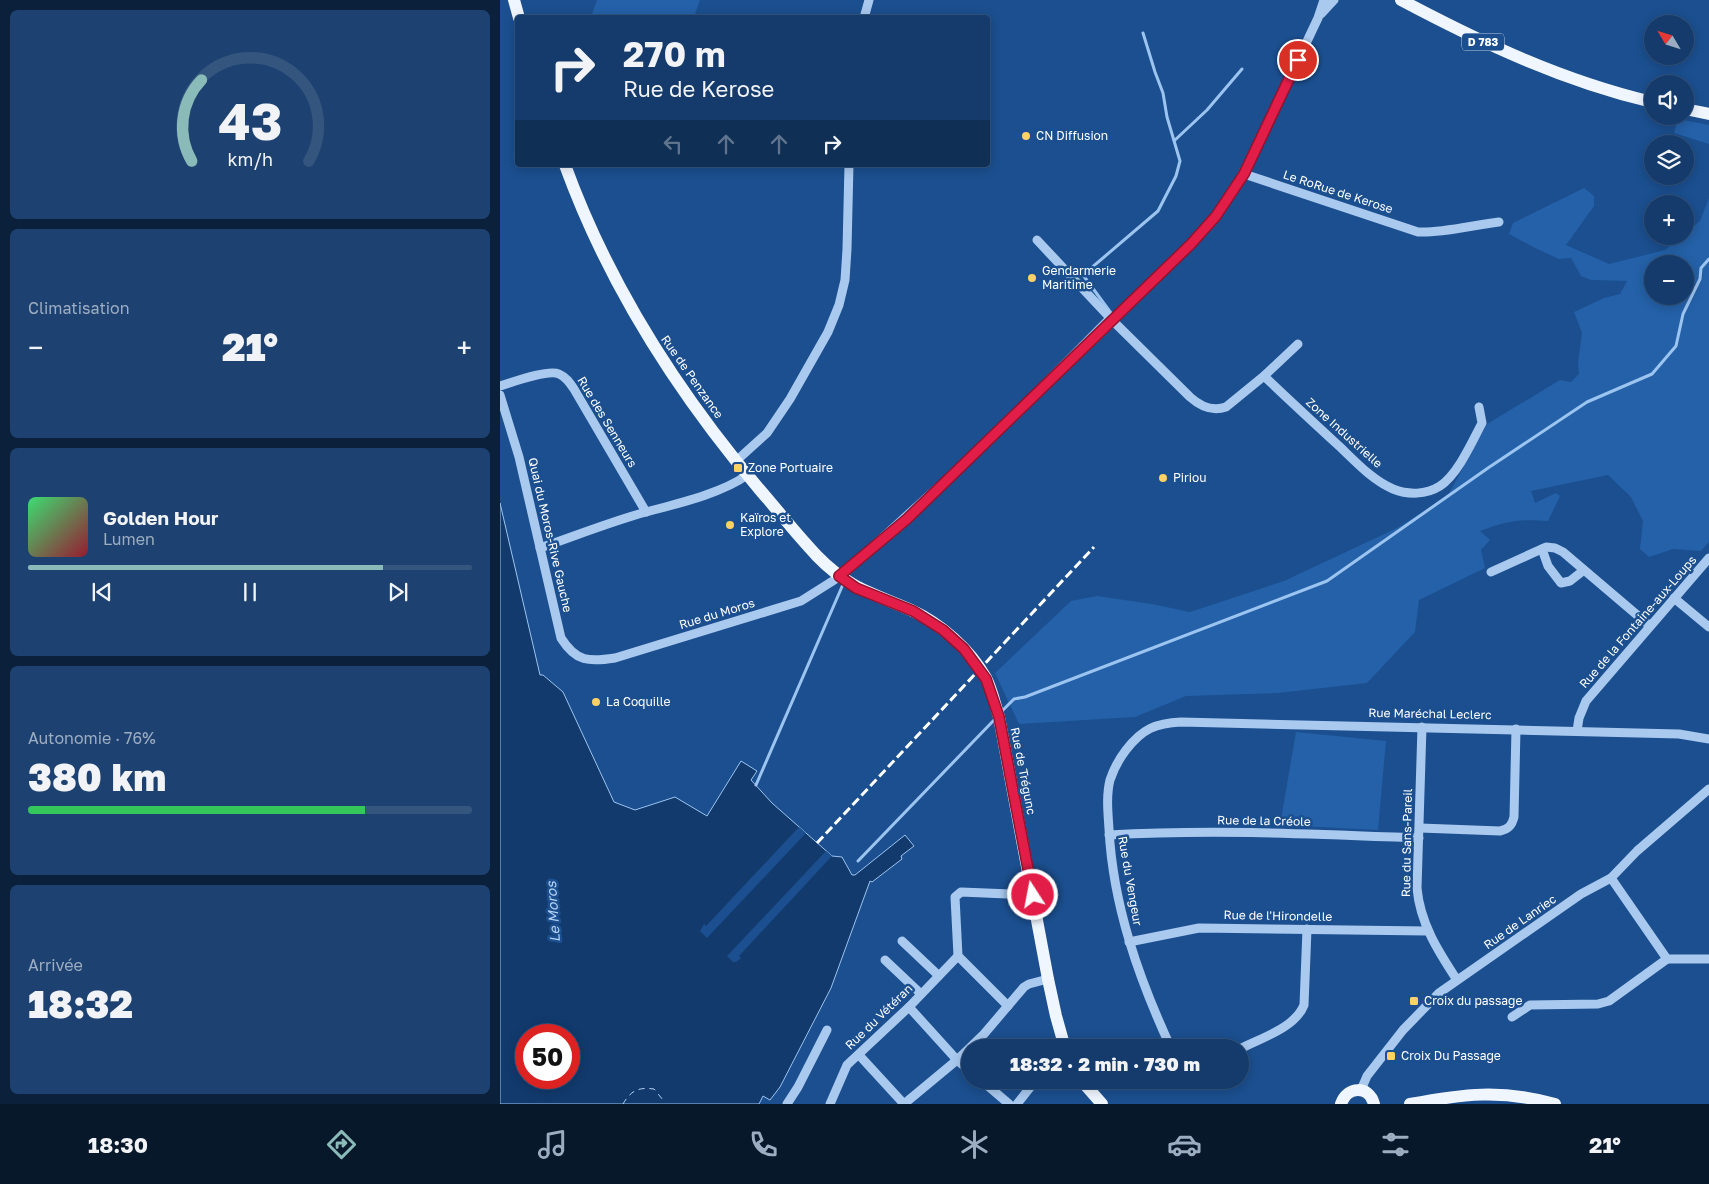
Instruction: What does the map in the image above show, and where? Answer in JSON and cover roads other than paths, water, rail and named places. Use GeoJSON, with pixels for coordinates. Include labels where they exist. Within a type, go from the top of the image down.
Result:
{"type":"FeatureCollection","features":[{"type":"Feature","properties":{"kind":"main road"},"geometry":{"type":"LineString","coordinates":[[514,0],[518,15]]}},
{"type":"Feature","properties":{"kind":"main road","name":"D 783"},"geometry":{"type":"LineString","coordinates":[[1401,0],[1492,46],[1544,69],[1599,88],[1644,100]]}},
{"type":"Feature","properties":{"kind":"main road"},"geometry":{"type":"LineString","coordinates":[[1694,111],[1709,114]]}},
{"type":"Feature","properties":{"kind":"main road","name":"Rue de Penzance"},"geometry":{"type":"LineString","coordinates":[[566,167],[605,262],[645,333],[680,387],[736,461],[816,554],[839,576]]}},
{"type":"Feature","properties":{"kind":"main road","name":"Rue de Trégunc"},"geometry":{"type":"LineString","coordinates":[[839,576],[856,588],[913,611],[943,630],[964,649],[986,679],[999,717],[1048,979],[1062,1039]]}},
{"type":"Feature","properties":{"kind":"main road"},"geometry":{"type":"LineString","coordinates":[[1088,1089],[1102,1104]]}},
{"type":"Feature","properties":{"kind":"main road"},"geometry":{"type":"LineString","coordinates":[[1341,1104],[1351,1091],[1361,1090],[1371,1096],[1374,1104]]}},
{"type":"Feature","properties":{"kind":"main road"},"geometry":{"type":"LineString","coordinates":[[1410,1104],[1451,1096],[1477,1094],[1519,1096],[1555,1104]]}},
{"type":"Feature","properties":{"kind":"street"},"geometry":{"type":"LineString","coordinates":[[865,15],[869,0]]}},
{"type":"Feature","properties":{"kind":"street"},"geometry":{"type":"LineString","coordinates":[[1318,18],[1324,0]]}},
{"type":"Feature","properties":{"kind":"street"},"geometry":{"type":"LineString","coordinates":[[1318,18],[1334,0]]}},
{"type":"Feature","properties":{"kind":"street","name":"Rue du Moros"},"geometry":{"type":"LineString","coordinates":[[596,661],[615,658],[801,601],[839,576],[907,519],[1113,321],[1207,227],[1244,174],[1318,18]]}},
{"type":"Feature","properties":{"kind":"street"},"geometry":{"type":"LineString","coordinates":[[736,461],[767,433],[790,399],[828,332],[839,305],[845,280],[849,167]]}},
{"type":"Feature","properties":{"kind":"street","name":"Le RoRue de Kerose"},"geometry":{"type":"LineString","coordinates":[[1244,174],[1411,230],[1425,232],[1499,222]]}},
{"type":"Feature","properties":{"kind":"street"},"geometry":{"type":"LineString","coordinates":[[1037,240],[1113,321],[1190,397],[1204,407],[1221,409],[1226,407],[1264,376],[1298,344]]}},
{"type":"Feature","properties":{"kind":"street","name":"Rue des Senneurs"},"geometry":{"type":"LineString","coordinates":[[500,386],[548,373],[558,373],[562,376],[574,389],[646,512]]}},
{"type":"Feature","properties":{"kind":"street","name":"Zone Industrielle"},"geometry":{"type":"LineString","coordinates":[[1264,376],[1370,474],[1388,486],[1406,492],[1419,493],[1431,491],[1442,485],[1453,474],[1482,423],[1479,407]]}},
{"type":"Feature","properties":{"kind":"street","name":"Quai du Moros-Rive Gauche"},"geometry":{"type":"LineString","coordinates":[[500,395],[519,457],[561,638],[574,655],[586,660],[596,661]]}},
{"type":"Feature","properties":{"kind":"street"},"geometry":{"type":"LineString","coordinates":[[540,548],[646,512],[668,508],[731,486],[748,475]]}},
{"type":"Feature","properties":{"kind":"street"},"geometry":{"type":"LineString","coordinates":[[1491,572],[1542,549],[1555,548],[1563,552],[1650,626]]}},
{"type":"Feature","properties":{"kind":"street"},"geometry":{"type":"LineString","coordinates":[[1542,549],[1552,573],[1560,583],[1570,581],[1584,570]]}},
{"type":"Feature","properties":{"kind":"street","name":"Rue de la Fontaine-aux-Loups"},"geometry":{"type":"LineString","coordinates":[[1577,731],[1579,718],[1586,701],[1709,558]]}},
{"type":"Feature","properties":{"kind":"street"},"geometry":{"type":"LineString","coordinates":[[1674,598],[1709,627]]}},
{"type":"Feature","properties":{"kind":"street","name":"Rue Maréchal Leclerc"},"geometry":{"type":"LineString","coordinates":[[1151,727],[1158,724],[1181,722],[1516,729],[1679,734],[1709,739]]}},
{"type":"Feature","properties":{"kind":"street","name":"Rue du Vengeur"},"geometry":{"type":"LineString","coordinates":[[1151,727],[1138,736],[1114,769],[1108,795],[1109,835],[1115,880],[1129,942],[1153,1010],[1167,1039]]}},
{"type":"Feature","properties":{"kind":"street","name":"Rue du Sans-Pareil"},"geometry":{"type":"LineString","coordinates":[[1422,727],[1418,901],[1427,931],[1457,980]]}},
{"type":"Feature","properties":{"kind":"street","name":"Rue de la Créole"},"geometry":{"type":"LineString","coordinates":[[1109,835],[1155,832],[1419,833],[1500,831],[1512,824],[1514,817],[1516,729]]}},
{"type":"Feature","properties":{"kind":"street","name":"Rue de Lanriec"},"geometry":{"type":"LineString","coordinates":[[1361,1090],[1367,1076],[1402,1030],[1439,993],[1581,894],[1611,878],[1637,851],[1709,789]]}},
{"type":"Feature","properties":{"kind":"street"},"geometry":{"type":"LineString","coordinates":[[1611,878],[1667,959]]}},
{"type":"Feature","properties":{"kind":"street"},"geometry":{"type":"LineString","coordinates":[[1008,1006],[958,956],[954,897],[961,892],[1033,895]]}},
{"type":"Feature","properties":{"kind":"street","name":"Rue de l'Hirondelle"},"geometry":{"type":"LineString","coordinates":[[1129,942],[1199,928],[1427,931]]}},
{"type":"Feature","properties":{"kind":"street"},"geometry":{"type":"LineString","coordinates":[[1249,1044],[1293,1021],[1302,1011],[1304,1005],[1308,929]]}},
{"type":"Feature","properties":{"kind":"street"},"geometry":{"type":"LineString","coordinates":[[902,941],[938,975]]}},
{"type":"Feature","properties":{"kind":"street","name":"Rue du Vétéran"},"geometry":{"type":"LineString","coordinates":[[830,1104],[847,1065],[909,1007],[958,956]]}},
{"type":"Feature","properties":{"kind":"street"},"geometry":{"type":"LineString","coordinates":[[1512,1017],[1530,1005],[1598,1004],[1609,1001],[1667,959],[1709,959]]}},
{"type":"Feature","properties":{"kind":"street"},"geometry":{"type":"LineString","coordinates":[[886,960],[921,994]]}},
{"type":"Feature","properties":{"kind":"street"},"geometry":{"type":"LineString","coordinates":[[859,1055],[904,1104],[957,1060],[984,1034],[1024,987],[1048,979]]}},
{"type":"Feature","properties":{"kind":"street"},"geometry":{"type":"LineString","coordinates":[[909,1007],[961,1063]]}},
{"type":"Feature","properties":{"kind":"street"},"geometry":{"type":"LineString","coordinates":[[787,1104],[798,1087],[827,1030]]}},
{"type":"Feature","properties":{"kind":"street"},"geometry":{"type":"LineString","coordinates":[[992,1089],[1009,1104]]}},
{"type":"Feature","properties":{"kind":"street"},"geometry":{"type":"LineString","coordinates":[[1017,1104],[1029,1089]]}},
{"type":"Feature","properties":{"kind":"water","name":"Le Moros"},"geometry":{"type":"Polygon","coordinates":[[[500,503],[540,675],[543,675],[563,692],[614,802],[635,810],[675,797],[707,816],[741,761],[757,771],[751,780],[772,803],[832,856],[842,857],[852,875],[855,875],[905,835],[914,846],[901,856],[902,859],[872,882],[870,881],[831,988],[780,1087],[770,1100],[763,1096],[759,1104],[500,1104],[500,503]]]}},
{"type":"Feature","properties":{"kind":"waterway"},"geometry":{"type":"LineString","coordinates":[[1015,410],[1111,313],[1083,275],[1158,211],[1176,176],[1180,161],[1167,117],[1163,93],[1143,33]]}},
{"type":"Feature","properties":{"kind":"waterway"},"geometry":{"type":"LineString","coordinates":[[1175,140],[1207,110],[1242,69]]}},
{"type":"Feature","properties":{"kind":"waterway"},"geometry":{"type":"LineString","coordinates":[[1002,711],[1014,699],[1025,697],[1327,581],[1488,468],[1587,402],[1652,374],[1676,346],[1683,314],[1700,279],[1701,268],[1709,259]]}},
{"type":"Feature","properties":{"kind":"waterway"},"geometry":{"type":"LineString","coordinates":[[870,545],[936,485]]}},
{"type":"Feature","properties":{"kind":"waterway"},"geometry":{"type":"LineString","coordinates":[[756,785],[844,582]]}},
{"type":"Feature","properties":{"kind":"waterway"},"geometry":{"type":"LineString","coordinates":[[858,861],[996,718]]}},
{"type":"Feature","properties":{"kind":"railway"},"geometry":{"type":"LineString","coordinates":[[817,843],[1094,547]]}},
{"type":"Feature","properties":{"kind":"place","name":"CN Diffusion"},"geometry":{"type":"Point","coordinates":[1026,136]}},
{"type":"Feature","properties":{"kind":"place","name":"Gendarmerie Maritime"},"geometry":{"type":"Point","coordinates":[1032,278]}},
{"type":"Feature","properties":{"kind":"place","name":"Zone Portuaire"},"geometry":{"type":"Point","coordinates":[738,468]}},
{"type":"Feature","properties":{"kind":"place","name":"Piriou"},"geometry":{"type":"Point","coordinates":[1163,478]}},
{"type":"Feature","properties":{"kind":"place","name":"Kaïros et Explore"},"geometry":{"type":"Point","coordinates":[730,525]}},
{"type":"Feature","properties":{"kind":"place","name":"La Coquille"},"geometry":{"type":"Point","coordinates":[596,702]}},
{"type":"Feature","properties":{"kind":"place","name":"Croix du passage"},"geometry":{"type":"Point","coordinates":[1414,1001]}},
{"type":"Feature","properties":{"kind":"place","name":"Croix Du Passage"},"geometry":{"type":"Point","coordinates":[1391,1056]}}]}
